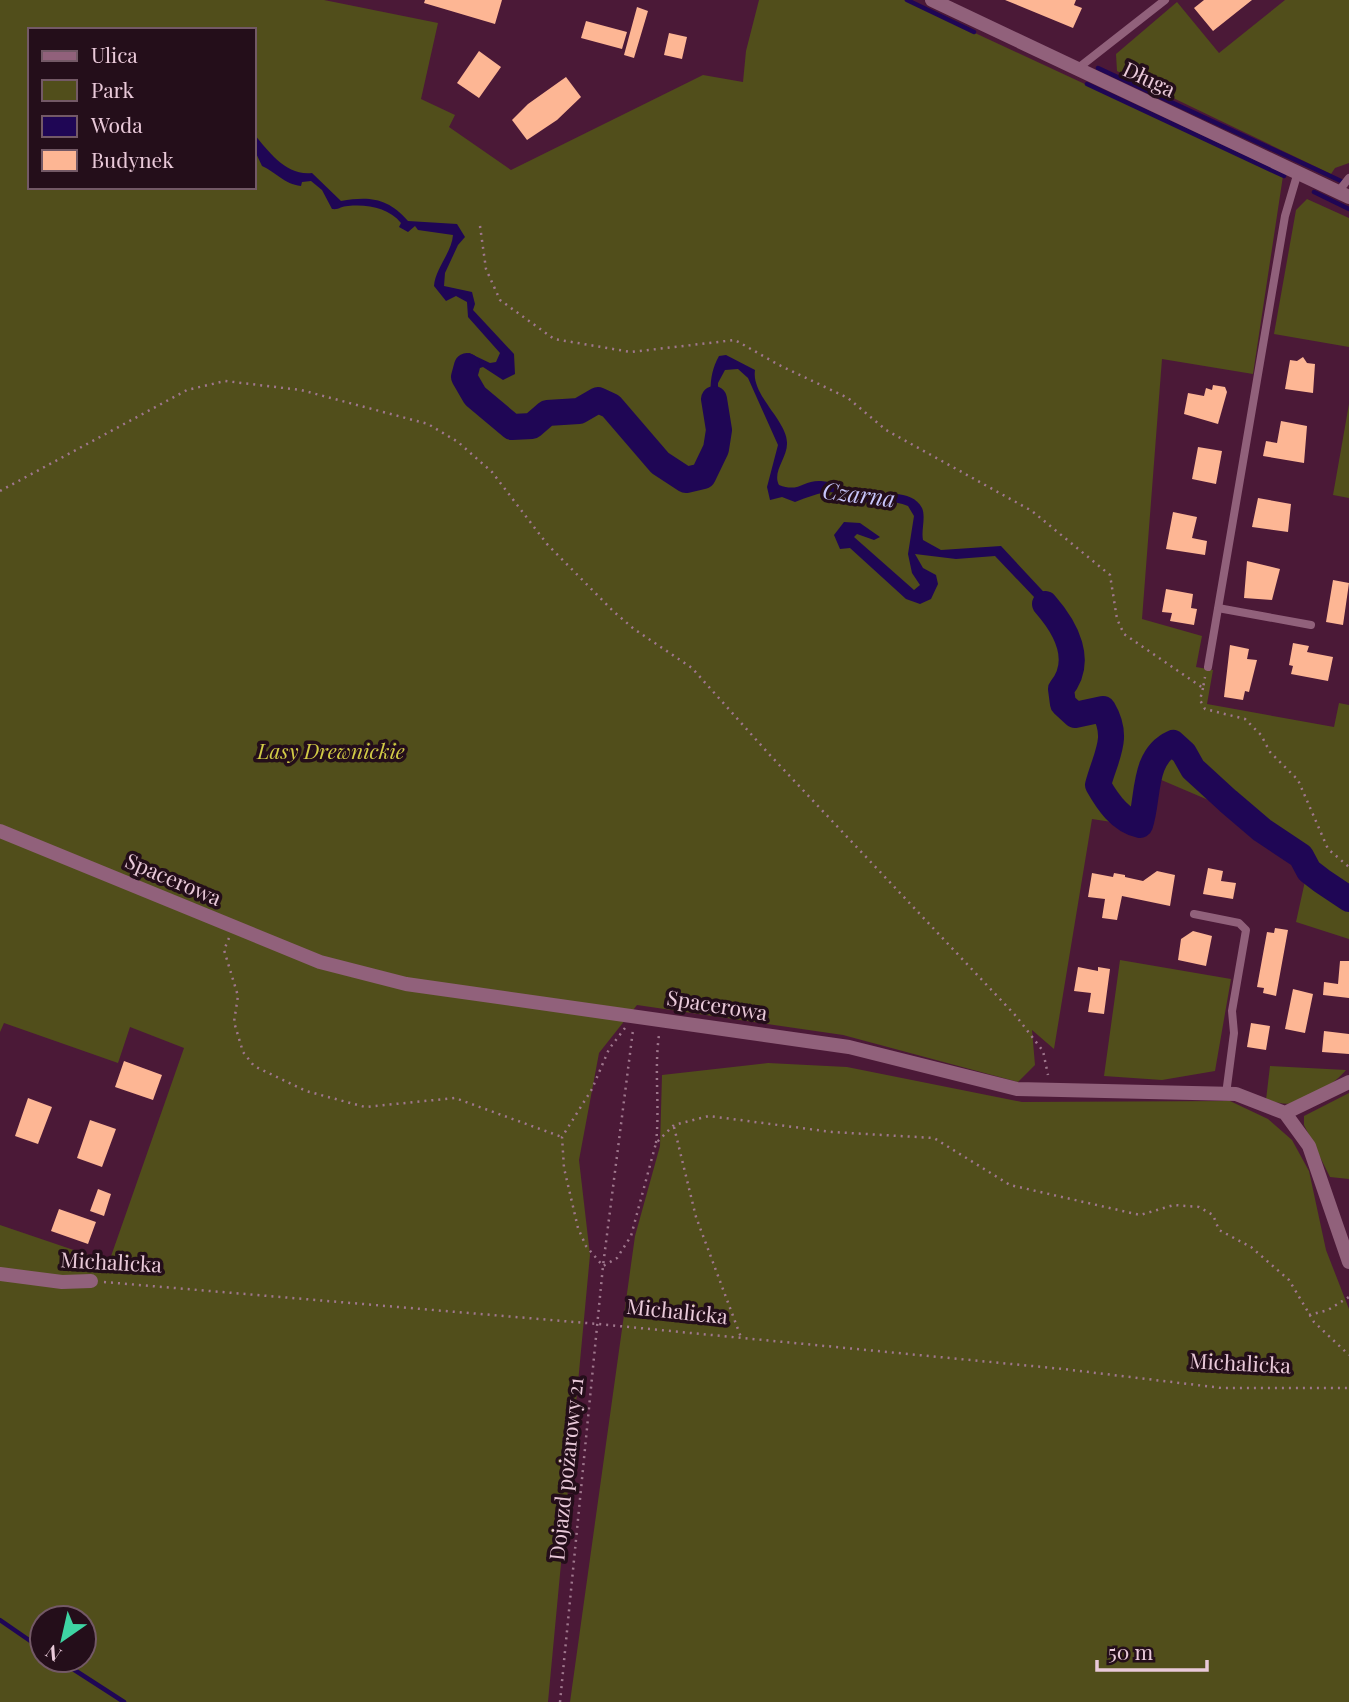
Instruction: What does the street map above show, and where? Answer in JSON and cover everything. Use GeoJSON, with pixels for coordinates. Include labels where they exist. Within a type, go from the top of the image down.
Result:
{"type":"FeatureCollection","features":[{"type":"Feature","properties":{"kind":"street","name":"Długa"},"geometry":{"type":"LineString","coordinates":[[932,0],[1344,194]]}},
{"type":"Feature","properties":{"kind":"street","name":"Spacerowa"},"geometry":{"type":"LineString","coordinates":[[0,831],[320,962],[406,984],[849,1047],[1017,1089],[1236,1094],[1286,1113]]}},
{"type":"Feature","properties":{"kind":"street"},"geometry":{"type":"LineString","coordinates":[[1349,1082],[1286,1113],[1309,1146],[1349,1262]]}},
{"type":"Feature","properties":{"kind":"street","name":"Michalicka"},"geometry":{"type":"LineString","coordinates":[[0,1274],[62,1282],[91,1281]]}},
{"type":"Feature","properties":{"kind":"lane"},"geometry":{"type":"LineString","coordinates":[[1077,69],[1165,0]]}},
{"type":"Feature","properties":{"kind":"lane"},"geometry":{"type":"LineString","coordinates":[[1208,667],[1285,216],[1298,172]]}},
{"type":"Feature","properties":{"kind":"lane"},"geometry":{"type":"LineString","coordinates":[[1344,194],[1349,178]]}},
{"type":"Feature","properties":{"kind":"lane"},"geometry":{"type":"LineString","coordinates":[[1218,608],[1311,625]]}},
{"type":"Feature","properties":{"kind":"lane"},"geometry":{"type":"LineString","coordinates":[[1194,914],[1239,923],[1246,930],[1232,1011],[1234,1032],[1227,1094]]}},
{"type":"Feature","properties":{"kind":"path"},"geometry":{"type":"LineString","coordinates":[[480,226],[486,269],[500,300],[554,339],[631,352],[735,340],[779,365],[848,398],[886,430],[1032,511],[1110,575],[1117,619],[1124,634],[1203,688]]}},
{"type":"Feature","properties":{"kind":"path"},"geometry":{"type":"LineString","coordinates":[[0,491],[187,390],[225,381],[301,390],[428,424],[458,442],[492,472],[547,544],[613,611],[634,629],[692,668],[768,753],[1016,1016],[1044,1051],[1051,1089]]}},
{"type":"Feature","properties":{"kind":"path"},"geometry":{"type":"LineString","coordinates":[[1208,667],[1200,699],[1205,709],[1245,719],[1261,734],[1270,752],[1298,780],[1328,849],[1349,867]]}},
{"type":"Feature","properties":{"kind":"path"},"geometry":{"type":"LineString","coordinates":[[234,928],[224,950],[238,996],[234,1022],[243,1052],[254,1066],[306,1091],[365,1107],[454,1098],[562,1136]]}},
{"type":"Feature","properties":{"kind":"path"},"geometry":{"type":"LineString","coordinates":[[636,1015],[608,1049],[592,1089],[562,1136],[564,1168],[578,1228],[586,1245],[603,1266],[617,1258],[631,1236],[656,1143],[659,1119],[655,1062],[662,1019]]}},
{"type":"Feature","properties":{"kind":"path","name":"Dojazd pożarowy 21"},"geometry":{"type":"LineString","coordinates":[[560,1702],[603,1266],[631,1042]]}},
{"type":"Feature","properties":{"kind":"path"},"geometry":{"type":"LineString","coordinates":[[656,1143],[674,1125],[709,1116],[832,1132],[934,1138],[1010,1185],[1032,1192],[1140,1215],[1174,1205],[1199,1206],[1213,1215],[1219,1230],[1251,1247],[1289,1280],[1309,1314],[1349,1354]]}},
{"type":"Feature","properties":{"kind":"path"},"geometry":{"type":"LineString","coordinates":[[674,1125],[696,1217],[742,1340]]}},
{"type":"Feature","properties":{"kind":"path","name":"Michalicka"},"geometry":{"type":"LineString","coordinates":[[91,1281],[598,1324],[1063,1369],[1222,1388],[1349,1388]]}},
{"type":"Feature","properties":{"kind":"path"},"geometry":{"type":"LineString","coordinates":[[1309,1314],[1328,1310],[1349,1297]]}},
{"type":"Feature","properties":{"kind":"green space","name":"Lasy Drewnickie"},"geometry":{"type":"Polygon","coordinates":[[[0,0],[324,0],[438,23],[421,99],[455,115],[449,127],[511,170],[703,75],[743,82],[746,51],[759,0],[904,0],[1283,176],[1253,374],[1162,359],[1142,619],[1202,636],[1196,667],[1213,670],[1207,704],[1334,727],[1339,703],[1349,705],[1349,939],[1296,922],[1307,872],[1213,802],[1159,779],[1150,811],[1151,828],[1092,819],[1054,1049],[1032,1030],[1035,1065],[1018,1082],[843,1035],[637,1005],[599,1053],[579,1160],[590,1255],[548,1702],[0,1702],[0,1225],[109,1262],[184,1048],[130,1027],[118,1063],[4,1023],[0,1032],[0,0]]]}},
{"type":"Feature","properties":{"kind":"green space"},"geometry":{"type":"Polygon","coordinates":[[[1285,0],[1349,0],[1349,163],[1335,168],[1331,174],[1117,71],[1116,54],[1177,2],[1219,53],[1285,0]]]}},
{"type":"Feature","properties":{"kind":"green space"},"geometry":{"type":"Polygon","coordinates":[[[1307,199],[1349,218],[1349,347],[1274,334],[1296,210],[1307,199]]]}},
{"type":"Feature","properties":{"kind":"green space"},"geometry":{"type":"Polygon","coordinates":[[[1349,404],[1349,498],[1333,495],[1349,404]]]}},
{"type":"Feature","properties":{"kind":"green space"},"geometry":{"type":"Polygon","coordinates":[[[1120,960],[1231,979],[1215,1071],[1162,1080],[1104,1076],[1120,960]]]}},
{"type":"Feature","properties":{"kind":"green space"},"geometry":{"type":"Polygon","coordinates":[[[768,1063],[847,1067],[1022,1102],[1230,1101],[1268,1119],[1292,1140],[1309,1171],[1326,1250],[1349,1309],[1349,1702],[570,1702],[635,1236],[660,1146],[662,1075],[768,1063]]]}},
{"type":"Feature","properties":{"kind":"green space"},"geometry":{"type":"Polygon","coordinates":[[[1270,1066],[1346,1070],[1315,1094],[1287,1104],[1266,1100],[1270,1066]]]}},
{"type":"Feature","properties":{"kind":"green space"},"geometry":{"type":"Polygon","coordinates":[[[1349,1093],[1349,1179],[1330,1177],[1304,1125],[1304,1116],[1349,1093]]]}},
{"type":"Feature","properties":{"kind":"water"},"geometry":{"type":"Polygon","coordinates":[[[256,136],[286,167],[312,173],[341,201],[370,199],[393,207],[408,221],[457,224],[465,237],[458,245],[445,273],[444,286],[472,292],[475,304],[473,310],[514,354],[515,374],[503,380],[483,367],[474,370],[476,388],[482,393],[468,399],[458,371],[460,359],[469,353],[490,363],[496,362],[500,353],[468,317],[467,302],[456,296],[446,301],[434,286],[453,235],[418,230],[415,226],[408,232],[399,227],[401,223],[390,214],[370,207],[348,206],[332,209],[322,190],[311,181],[302,182],[301,186],[295,185],[262,166],[256,153],[256,136]]]}},
{"type":"Feature","properties":{"kind":"water"},"geometry":{"type":"Polygon","coordinates":[[[726,355],[755,370],[758,389],[786,435],[786,449],[777,475],[779,485],[791,488],[821,481],[869,493],[911,497],[922,508],[923,540],[941,550],[1001,546],[1054,603],[1069,629],[1061,631],[1053,617],[995,556],[956,559],[915,554],[923,568],[936,575],[938,584],[931,599],[920,604],[906,599],[850,548],[840,549],[834,535],[844,522],[860,523],[880,537],[874,540],[857,534],[854,537],[914,590],[920,585],[912,573],[908,554],[914,516],[908,506],[890,502],[859,502],[844,494],[831,492],[795,502],[782,497],[770,500],[767,487],[778,445],[748,378],[738,369],[725,370],[718,383],[718,411],[725,419],[722,434],[715,431],[712,375],[719,356],[726,355]]]}},
{"type":"Feature","properties":{"kind":"building"},"geometry":{"type":"Polygon","coordinates":[[[425,0],[502,0],[495,24],[424,3],[425,0]]]}},
{"type":"Feature","properties":{"kind":"building"},"geometry":{"type":"Polygon","coordinates":[[[1005,0],[1076,0],[1074,5],[1082,8],[1073,28],[1005,0]]]}},
{"type":"Feature","properties":{"kind":"building"},"geometry":{"type":"Polygon","coordinates":[[[1204,0],[1252,0],[1213,31],[1194,8],[1204,0]]]}},
{"type":"Feature","properties":{"kind":"building"},"geometry":{"type":"Polygon","coordinates":[[[637,7],[648,11],[634,58],[624,55],[637,7]]]}},
{"type":"Feature","properties":{"kind":"building"},"geometry":{"type":"Polygon","coordinates":[[[586,21],[627,32],[622,49],[581,38],[586,21]]]}},
{"type":"Feature","properties":{"kind":"building"},"geometry":{"type":"Polygon","coordinates":[[[669,33],[687,37],[682,59],[664,55],[669,33]]]}},
{"type":"Feature","properties":{"kind":"building"},"geometry":{"type":"Polygon","coordinates":[[[479,51],[501,67],[479,98],[457,83],[479,51]]]}},
{"type":"Feature","properties":{"kind":"building"},"geometry":{"type":"Polygon","coordinates":[[[566,77],[581,97],[557,120],[527,140],[512,120],[528,104],[566,77]]]}},
{"type":"Feature","properties":{"kind":"building"},"geometry":{"type":"Polygon","coordinates":[[[1303,357],[1307,363],[1315,364],[1313,393],[1285,389],[1290,360],[1297,361],[1303,357]]]}},
{"type":"Feature","properties":{"kind":"building"},"geometry":{"type":"Polygon","coordinates":[[[1213,385],[1225,387],[1227,392],[1218,424],[1184,414],[1188,393],[1204,396],[1206,388],[1212,390],[1213,385]]]}},
{"type":"Feature","properties":{"kind":"building"},"geometry":{"type":"Polygon","coordinates":[[[1281,421],[1307,426],[1304,463],[1263,456],[1266,441],[1277,443],[1281,421]]]}},
{"type":"Feature","properties":{"kind":"building"},"geometry":{"type":"Polygon","coordinates":[[[1198,447],[1222,451],[1216,484],[1192,479],[1198,447]]]}},
{"type":"Feature","properties":{"kind":"building"},"geometry":{"type":"Polygon","coordinates":[[[1258,498],[1291,504],[1288,532],[1252,527],[1258,498]]]}},
{"type":"Feature","properties":{"kind":"building"},"geometry":{"type":"Polygon","coordinates":[[[1173,512],[1197,517],[1192,538],[1207,541],[1205,555],[1166,549],[1173,512]]]}},
{"type":"Feature","properties":{"kind":"building"},"geometry":{"type":"Polygon","coordinates":[[[1247,561],[1280,569],[1272,600],[1244,598],[1247,561]]]}},
{"type":"Feature","properties":{"kind":"building"},"geometry":{"type":"Polygon","coordinates":[[[1333,580],[1349,583],[1343,625],[1326,622],[1333,580]]]}},
{"type":"Feature","properties":{"kind":"building"},"geometry":{"type":"Polygon","coordinates":[[[1166,589],[1193,594],[1191,608],[1197,609],[1194,625],[1170,621],[1172,613],[1162,612],[1166,589]]]}},
{"type":"Feature","properties":{"kind":"building"},"geometry":{"type":"Polygon","coordinates":[[[1293,643],[1309,646],[1307,652],[1333,657],[1328,681],[1291,674],[1293,666],[1289,665],[1293,643]]]}},
{"type":"Feature","properties":{"kind":"building"},"geometry":{"type":"Polygon","coordinates":[[[1230,645],[1249,649],[1247,659],[1257,660],[1249,692],[1245,691],[1243,700],[1224,697],[1230,645]]]}},
{"type":"Feature","properties":{"kind":"building"},"geometry":{"type":"Polygon","coordinates":[[[1208,868],[1223,871],[1221,881],[1236,883],[1233,899],[1203,894],[1208,868]]]}},
{"type":"Feature","properties":{"kind":"building"},"geometry":{"type":"Polygon","coordinates":[[[1157,871],[1175,875],[1170,906],[1122,896],[1117,920],[1102,918],[1105,899],[1088,897],[1092,873],[1113,877],[1114,873],[1143,881],[1157,871]]]}},
{"type":"Feature","properties":{"kind":"building"},"geometry":{"type":"Polygon","coordinates":[[[1275,928],[1288,930],[1276,996],[1263,993],[1264,988],[1257,987],[1267,932],[1274,933],[1275,928]]]}},
{"type":"Feature","properties":{"kind":"building"},"geometry":{"type":"Polygon","coordinates":[[[1193,931],[1212,936],[1206,966],[1178,960],[1181,939],[1193,931]]]}},
{"type":"Feature","properties":{"kind":"building"},"geometry":{"type":"Polygon","coordinates":[[[1340,961],[1349,961],[1349,998],[1323,995],[1324,982],[1338,984],[1340,961]]]}},
{"type":"Feature","properties":{"kind":"building"},"geometry":{"type":"Polygon","coordinates":[[[1078,967],[1098,971],[1098,967],[1110,969],[1104,1014],[1088,1012],[1091,993],[1074,991],[1078,967]]]}},
{"type":"Feature","properties":{"kind":"building"},"geometry":{"type":"Polygon","coordinates":[[[1293,989],[1313,994],[1305,1033],[1285,1029],[1293,989]]]}},
{"type":"Feature","properties":{"kind":"building"},"geometry":{"type":"Polygon","coordinates":[[[1251,1023],[1270,1026],[1266,1050],[1247,1047],[1251,1023]]]}},
{"type":"Feature","properties":{"kind":"building"},"geometry":{"type":"Polygon","coordinates":[[[1324,1031],[1349,1034],[1349,1054],[1322,1052],[1324,1031]]]}},
{"type":"Feature","properties":{"kind":"building"},"geometry":{"type":"Polygon","coordinates":[[[124,1061],[162,1075],[153,1100],[115,1087],[124,1061]]]}},
{"type":"Feature","properties":{"kind":"building"},"geometry":{"type":"Polygon","coordinates":[[[28,1098],[52,1107],[38,1144],[15,1136],[28,1098]]]}},
{"type":"Feature","properties":{"kind":"building"},"geometry":{"type":"Polygon","coordinates":[[[90,1120],[116,1129],[102,1167],[77,1158],[90,1120]]]}},
{"type":"Feature","properties":{"kind":"building"},"geometry":{"type":"Polygon","coordinates":[[[98,1189],[111,1194],[104,1216],[90,1211],[98,1189]]]}},
{"type":"Feature","properties":{"kind":"building"},"geometry":{"type":"Polygon","coordinates":[[[59,1209],[96,1222],[88,1244],[51,1231],[59,1209]]]}},
{"type":"Feature","properties":{"kind":"waterway"},"geometry":{"type":"LineString","coordinates":[[907,0],[974,32]]}},
{"type":"Feature","properties":{"kind":"waterway"},"geometry":{"type":"LineString","coordinates":[[1098,68],[1341,181]]}},
{"type":"Feature","properties":{"kind":"waterway"},"geometry":{"type":"LineString","coordinates":[[1087,84],[1284,176]]}},
{"type":"Feature","properties":{"kind":"waterway"},"geometry":{"type":"LineString","coordinates":[[1314,192],[1349,209]]}},
{"type":"Feature","properties":{"kind":"waterway","name":"Czarna"},"geometry":{"type":"LineString","coordinates":[[467,366],[464,377],[475,396],[512,427],[532,426],[547,413],[579,411],[598,400],[611,406],[660,463],[686,480],[703,476],[716,449],[719,430],[714,399]]}},
{"type":"Feature","properties":{"kind":"waterway","name":"Czarna"},"geometry":{"type":"LineString","coordinates":[[1045,604],[1060,623],[1072,656],[1068,678],[1061,689],[1063,704],[1075,715],[1103,709],[1108,719],[1111,729],[1110,747],[1098,785],[1120,815],[1140,825],[1151,768],[1163,749],[1173,743],[1184,753],[1193,769],[1228,801],[1262,830],[1301,856],[1309,871],[1349,899]]}},
{"type":"Feature","properties":{"kind":"waterway"},"geometry":{"type":"LineString","coordinates":[[0,1620],[28,1639]]}},
{"type":"Feature","properties":{"kind":"waterway"},"geometry":{"type":"LineString","coordinates":[[81,1674],[124,1702]]}}]}
